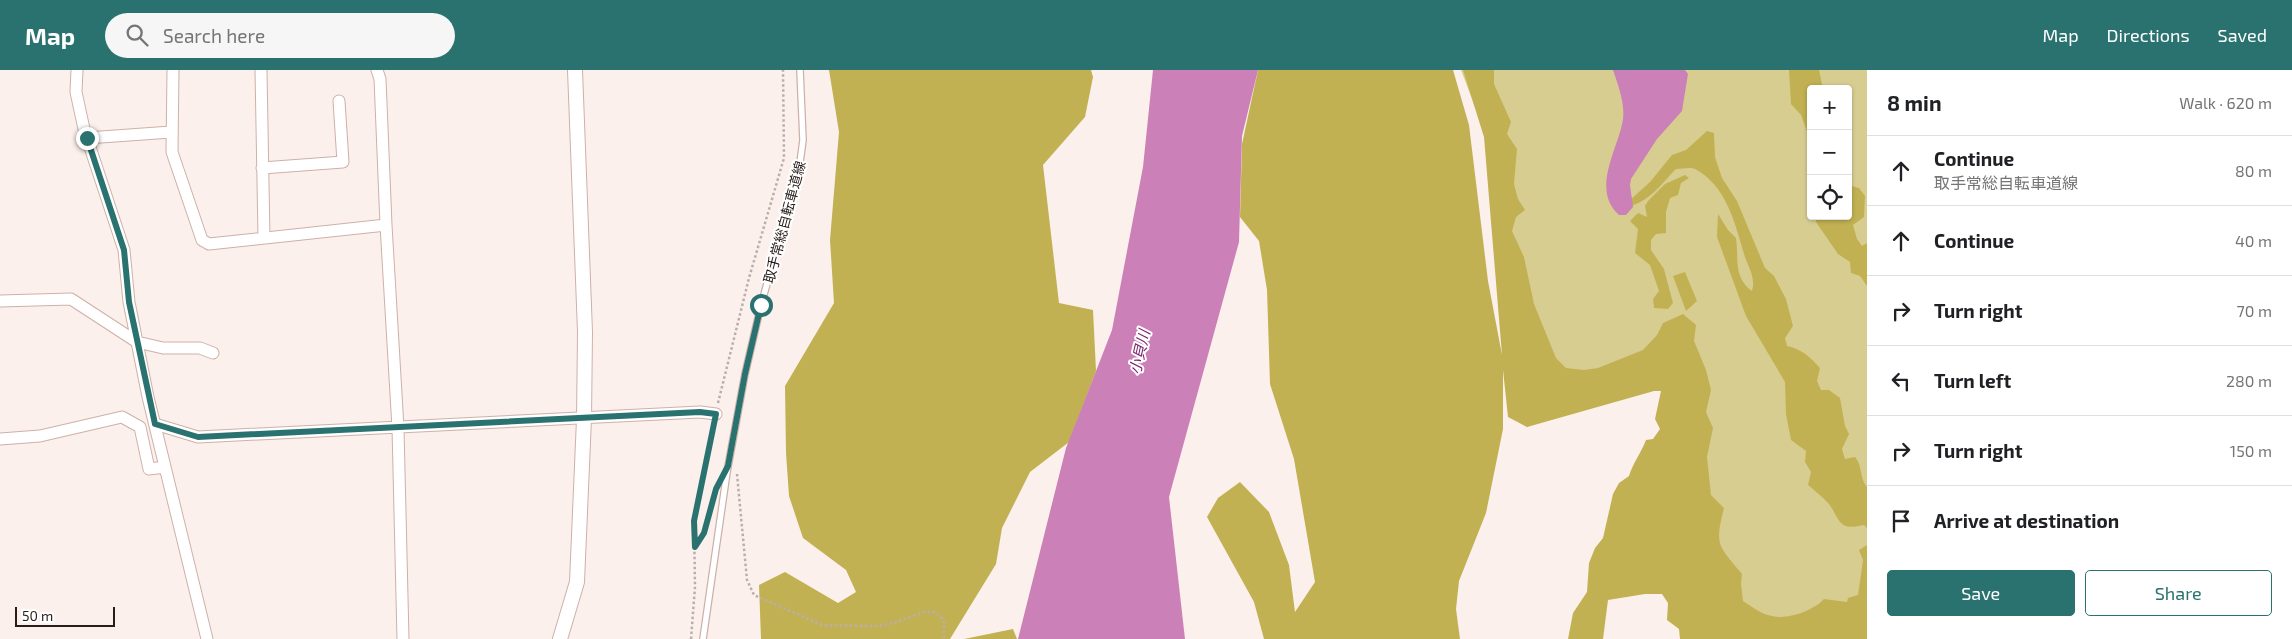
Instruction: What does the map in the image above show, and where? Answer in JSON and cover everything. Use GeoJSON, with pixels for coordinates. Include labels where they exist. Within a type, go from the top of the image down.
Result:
{"type":"FeatureCollection","features":[{"type":"Feature","properties":{"kind":"street"},"geometry":{"type":"LineString","coordinates":[[77,70],[76,92],[87,138],[124,250],[137,342],[165,467],[208,639]]}},
{"type":"Feature","properties":{"kind":"street"},"geometry":{"type":"LineString","coordinates":[[173,70],[172,152],[202,240],[209,244],[386,225]]}},
{"type":"Feature","properties":{"kind":"street"},"geometry":{"type":"LineString","coordinates":[[261,70],[264,238]]}},
{"type":"Feature","properties":{"kind":"street"},"geometry":{"type":"LineString","coordinates":[[377,70],[380,80],[398,428],[403,639]]}},
{"type":"Feature","properties":{"kind":"street"},"geometry":{"type":"LineString","coordinates":[[560,639],[577,582],[584,418],[585,332],[575,70]]}},
{"type":"Feature","properties":{"kind":"street"},"geometry":{"type":"LineString","coordinates":[[262,168],[343,162],[339,101]]}},
{"type":"Feature","properties":{"kind":"street"},"geometry":{"type":"LineString","coordinates":[[87,138],[171,132]]}},
{"type":"Feature","properties":{"kind":"street"},"geometry":{"type":"LineString","coordinates":[[0,301],[71,299],[137,342],[163,348],[200,348],[213,354]]}},
{"type":"Feature","properties":{"kind":"street"},"geometry":{"type":"LineString","coordinates":[[155,424],[198,437],[700,412],[716,414]]}},
{"type":"Feature","properties":{"kind":"street"},"geometry":{"type":"LineString","coordinates":[[0,439],[40,436],[122,417],[140,427],[149,469],[165,467]]}},
{"type":"Feature","properties":{"kind":"lane","name":"取手常総自転車道線"},"geometry":{"type":"LineString","coordinates":[[703,639],[728,466],[745,374],[761,305],[799,170],[803,140],[800,70]]}},
{"type":"Feature","properties":{"kind":"path"},"geometry":{"type":"LineString","coordinates":[[691,639],[695,587],[694,521],[716,414],[749,278],[784,158],[783,70]]}},
{"type":"Feature","properties":{"kind":"path"},"geometry":{"type":"LineString","coordinates":[[728,466],[736,471],[747,580],[754,595],[822,625],[876,626],[894,623],[924,612],[935,612],[944,620],[944,639]]}},
{"type":"Feature","properties":{"kind":"path"},"geometry":{"type":"LineString","coordinates":[[695,547],[704,533],[714,496]]}},
{"type":"Feature","properties":{"kind":"shaded area"},"geometry":{"type":"Polygon","coordinates":[[[829,70],[1091,70],[1093,77],[1085,117],[1043,165],[1059,303],[1093,310],[1096,371],[1069,442],[1030,472],[1002,528],[996,564],[950,639],[761,639],[759,585],[785,572],[838,603],[856,592],[846,570],[803,538],[789,496],[786,453],[785,386],[834,303],[830,240],[839,132],[829,70]]]}},
{"type":"Feature","properties":{"kind":"shaded area"},"geometry":{"type":"Polygon","coordinates":[[[1258,70],[1453,70],[1469,125],[1488,281],[1502,355],[1484,137],[1463,70],[1494,70],[1494,84],[1511,122],[1507,134],[1517,149],[1514,184],[1518,199],[1525,210],[1516,217],[1512,231],[1524,257],[1534,304],[1556,358],[1566,368],[1584,370],[1598,368],[1643,350],[1657,335],[1663,323],[1683,314],[1696,325],[1694,341],[1706,370],[1711,390],[1706,412],[1713,428],[1707,457],[1711,495],[1724,508],[1719,538],[1724,551],[1742,574],[1743,601],[1764,614],[1778,617],[1800,614],[1824,599],[1847,602],[1848,598],[1858,595],[1863,560],[1859,550],[1867,545],[1867,639],[1680,639],[1679,629],[1667,620],[1668,603],[1662,594],[1645,594],[1608,600],[1603,639],[1568,639],[1573,613],[1587,592],[1589,563],[1595,548],[1603,538],[1613,494],[1619,483],[1629,476],[1646,440],[1653,439],[1660,429],[1655,419],[1661,391],[1654,391],[1527,427],[1508,417],[1503,370],[1503,429],[1486,513],[1459,581],[1456,609],[1460,639],[1264,639],[1254,602],[1207,517],[1218,498],[1240,482],[1269,512],[1289,565],[1295,612],[1315,582],[1294,459],[1270,384],[1267,290],[1259,241],[1240,217],[1242,144],[1258,70]]]}},
{"type":"Feature","properties":{"kind":"shaded area"},"geometry":{"type":"Polygon","coordinates":[[[1461,70],[1867,70],[1867,634],[1796,639],[1724,639],[1664,387],[1526,427],[1486,136],[1461,70]]]}},
{"type":"Feature","properties":{"kind":"shaded area"},"geometry":{"type":"Polygon","coordinates":[[[1789,70],[1819,70],[1822,85],[1807,85],[1807,131],[1801,115],[1791,104],[1789,70]]]}},
{"type":"Feature","properties":{"kind":"shaded area"},"geometry":{"type":"Polygon","coordinates":[[[1707,131],[1714,133],[1715,157],[1722,178],[1737,201],[1765,268],[1774,276],[1786,299],[1793,326],[1785,338],[1787,346],[1801,351],[1813,360],[1820,368],[1817,381],[1821,390],[1829,390],[1840,398],[1845,426],[1849,434],[1842,449],[1845,459],[1855,457],[1867,487],[1867,528],[1864,525],[1849,527],[1841,523],[1829,504],[1808,485],[1811,472],[1805,462],[1806,451],[1791,440],[1786,414],[1785,382],[1746,316],[1717,237],[1718,214],[1728,230],[1736,238],[1739,274],[1746,286],[1752,291],[1752,277],[1733,218],[1722,195],[1706,176],[1695,169],[1676,169],[1651,195],[1631,206],[1629,201],[1650,182],[1672,155],[1686,150],[1707,131]]]}},
{"type":"Feature","properties":{"kind":"shaded area"},"geometry":{"type":"Polygon","coordinates":[[[1685,175],[1689,178],[1681,183],[1678,195],[1670,198],[1666,212],[1666,233],[1656,234],[1651,240],[1651,250],[1664,269],[1673,303],[1668,309],[1654,308],[1653,299],[1659,291],[1650,265],[1635,253],[1638,229],[1630,221],[1638,213],[1647,217],[1645,206],[1648,201],[1665,184],[1685,175]]]}},
{"type":"Feature","properties":{"kind":"shaded area"},"geometry":{"type":"Polygon","coordinates":[[[1852,186],[1859,188],[1865,196],[1864,217],[1853,225],[1857,239],[1862,246],[1867,243],[1867,286],[1860,276],[1851,273],[1850,262],[1838,254],[1816,220],[1852,220],[1852,186]]]}},
{"type":"Feature","properties":{"kind":"shaded area"},"geometry":{"type":"Polygon","coordinates":[[[1685,272],[1697,301],[1686,311],[1673,276],[1685,272]]]}},
{"type":"Feature","properties":{"kind":"shaded area"},"geometry":{"type":"Polygon","coordinates":[[[1013,629],[1017,639],[964,639],[1013,629]]]}},
{"type":"Feature","properties":{"kind":"water","name":"小貝川"},"geometry":{"type":"Polygon","coordinates":[[[1153,70],[1258,70],[1242,136],[1239,242],[1169,497],[1185,639],[1018,639],[1066,448],[1112,330],[1143,167],[1153,70]]]}},
{"type":"Feature","properties":{"kind":"water"},"geometry":{"type":"Polygon","coordinates":[[[1613,70],[1685,70],[1688,74],[1682,111],[1657,139],[1631,179],[1633,207],[1626,215],[1619,215],[1611,205],[1607,193],[1606,181],[1623,119],[1621,94],[1613,70]]]}},
{"type":"Feature","properties":{"kind":"route"},"geometry":{"type":"LineString","coordinates":[[87,138],[124,250],[129,302],[155,424],[198,437],[700,412],[716,414],[694,521],[695,547],[704,533],[706,518],[716,489],[728,466],[745,374],[761,305]]}}]}
